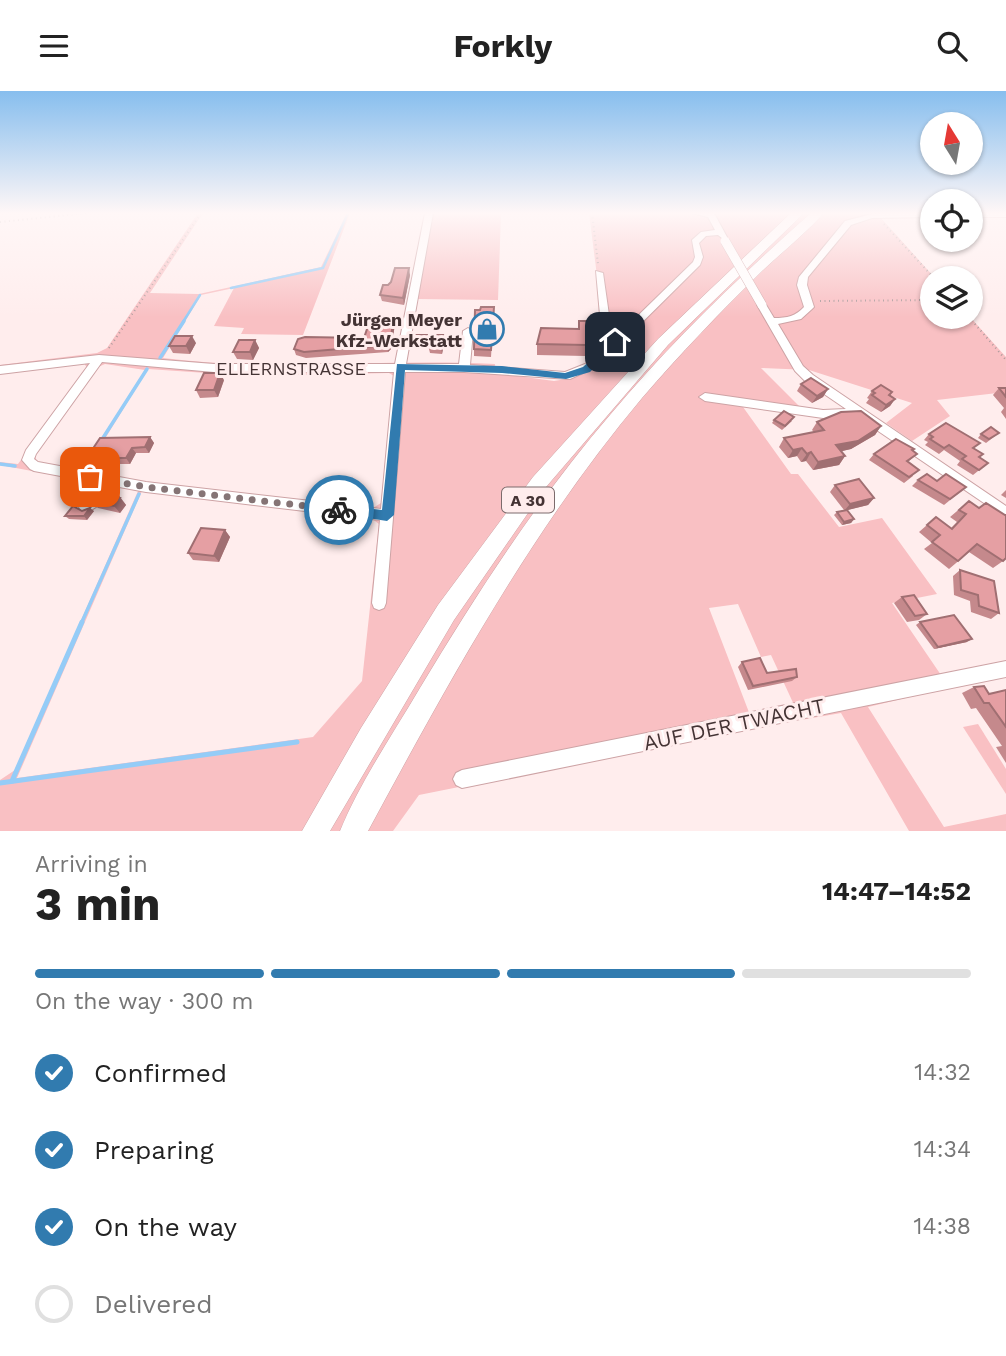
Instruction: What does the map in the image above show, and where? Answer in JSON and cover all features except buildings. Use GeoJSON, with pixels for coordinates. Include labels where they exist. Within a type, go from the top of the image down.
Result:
{"type":"FeatureCollection","features":[{"type":"Feature","properties":{"kind":"highway","name":"A 30"},"geometry":{"type":"LineString","coordinates":[[316,831],[392,698],[468,580],[568,447],[669,333],[760,248]]}},
{"type":"Feature","properties":{"kind":"highway","name":"A 30"},"geometry":{"type":"LineString","coordinates":[[354,831],[433,687],[494,589],[567,484],[614,421],[672,355],[779,248]]}},
{"type":"Feature","properties":{"kind":"street"},"geometry":{"type":"LineString","coordinates":[[379,603],[401,367],[423,248]]}},
{"type":"Feature","properties":{"kind":"street","name":"ELLERNSTRASSE"},"geometry":{"type":"LineString","coordinates":[[0,370],[101,358],[251,370],[464,368],[566,376],[586,369],[697,263],[699,257],[696,248]]}},
{"type":"Feature","properties":{"kind":"street"},"geometry":{"type":"LineString","coordinates":[[730,248],[799,368],[1006,513]]}},
{"type":"Feature","properties":{"kind":"street"},"geometry":{"type":"LineString","coordinates":[[773,321],[803,317],[809,307],[802,285],[804,277],[828,248]]}},
{"type":"Feature","properties":{"kind":"street"},"geometry":{"type":"LineString","coordinates":[[599,273],[607,337],[615,342]]}},
{"type":"Feature","properties":{"kind":"street"},"geometry":{"type":"LineString","coordinates":[[464,368],[468,331]]}},
{"type":"Feature","properties":{"kind":"street"},"geometry":{"type":"LineString","coordinates":[[101,358],[27,460],[34,466],[146,487],[387,515]]}},
{"type":"Feature","properties":{"kind":"street"},"geometry":{"type":"LineString","coordinates":[[705,397],[823,414],[860,413]]}},
{"type":"Feature","properties":{"kind":"street"},"geometry":{"type":"LineString","coordinates":[[86,507],[98,498],[111,481]]}},
{"type":"Feature","properties":{"kind":"street","name":"AUF DER TWACHT"},"geometry":{"type":"LineString","coordinates":[[462,779],[1006,670]]}},
{"type":"Feature","properties":{"kind":"path"},"geometry":{"type":"LineString","coordinates":[[101,358],[177,248]]}},
{"type":"Feature","properties":{"kind":"path"},"geometry":{"type":"LineString","coordinates":[[596,248],[599,273]]}},
{"type":"Feature","properties":{"kind":"path"},"geometry":{"type":"LineString","coordinates":[[905,248],[923,266]]}},
{"type":"Feature","properties":{"kind":"path"},"geometry":{"type":"LineString","coordinates":[[809,301],[920,300]]}},
{"type":"Feature","properties":{"kind":"path"},"geometry":{"type":"LineString","coordinates":[[979,329],[1006,361]]}},
{"type":"Feature","properties":{"kind":"shaded area"},"geometry":{"type":"Polygon","coordinates":[[[175,248],[180,248],[150,293],[199,294],[321,267],[330,248],[337,248],[303,335],[241,334],[244,328],[214,326],[234,288],[201,295],[163,358],[246,364],[495,364],[494,373],[554,381],[590,371],[619,345],[603,323],[593,248],[908,248],[924,266],[920,266],[920,329],[981,329],[1006,357],[1006,392],[937,400],[950,416],[912,441],[886,423],[912,403],[809,370],[761,368],[807,414],[743,407],[791,474],[798,474],[839,527],[882,518],[937,594],[892,603],[943,678],[939,690],[868,707],[944,827],[1006,814],[1006,831],[909,831],[841,713],[801,720],[771,655],[761,657],[738,604],[709,608],[755,728],[419,795],[393,831],[0,831],[0,780],[15,770],[138,491],[0,465],[0,462],[18,464],[87,368],[84,363],[0,373],[0,365],[97,353],[107,348],[175,248]],[[105,364],[96,368],[35,455],[37,462],[81,470],[145,370],[105,364]],[[148,369],[85,471],[147,483],[373,508],[381,503],[394,376],[389,373],[250,376],[148,369]],[[142,491],[17,778],[313,737],[362,681],[379,524],[371,518],[142,491]]]}},
{"type":"Feature","properties":{"kind":"shaded area"},"geometry":{"type":"Polygon","coordinates":[[[422,248],[500,248],[498,300],[417,299],[422,248]]]}},
{"type":"Feature","properties":{"kind":"shaded area"},"geometry":{"type":"Polygon","coordinates":[[[978,724],[1006,769],[1006,794],[963,727],[978,724]]]}},
{"type":"Feature","properties":{"kind":"waterway"},"geometry":{"type":"LineString","coordinates":[[231,288],[323,268],[332,248]]}},
{"type":"Feature","properties":{"kind":"waterway"},"geometry":{"type":"LineString","coordinates":[[183,322],[200,295]]}},
{"type":"Feature","properties":{"kind":"waterway"},"geometry":{"type":"LineString","coordinates":[[160,358],[184,321]]}},
{"type":"Feature","properties":{"kind":"waterway"},"geometry":{"type":"LineString","coordinates":[[101,441],[147,369]]}},
{"type":"Feature","properties":{"kind":"waterway"},"geometry":{"type":"LineString","coordinates":[[79,471],[82,471],[93,454]]}},
{"type":"Feature","properties":{"kind":"waterway"},"geometry":{"type":"LineString","coordinates":[[0,464],[15,466]]}},
{"type":"Feature","properties":{"kind":"waterway"},"geometry":{"type":"LineString","coordinates":[[81,624],[139,494]]}},
{"type":"Feature","properties":{"kind":"waterway"},"geometry":{"type":"LineString","coordinates":[[12,781],[82,622]]}},
{"type":"Feature","properties":{"kind":"waterway"},"geometry":{"type":"LineString","coordinates":[[0,783],[297,742]]}},
{"type":"Feature","properties":{"kind":"way so far"},"geometry":{"type":"LineString","coordinates":[[90,477],[146,487],[339,510]]}},
{"type":"Feature","properties":{"kind":"place","name":"Jürgen Meyer Kfz-Werkstatt"},"geometry":{"type":"Point","coordinates":[487,329]}},
{"type":"Feature","properties":{"kind":"route"},"geometry":{"type":"LineString","coordinates":[[339,510],[387,515],[401,367],[502,370],[566,376],[594,364],[615,342]]}}]}
